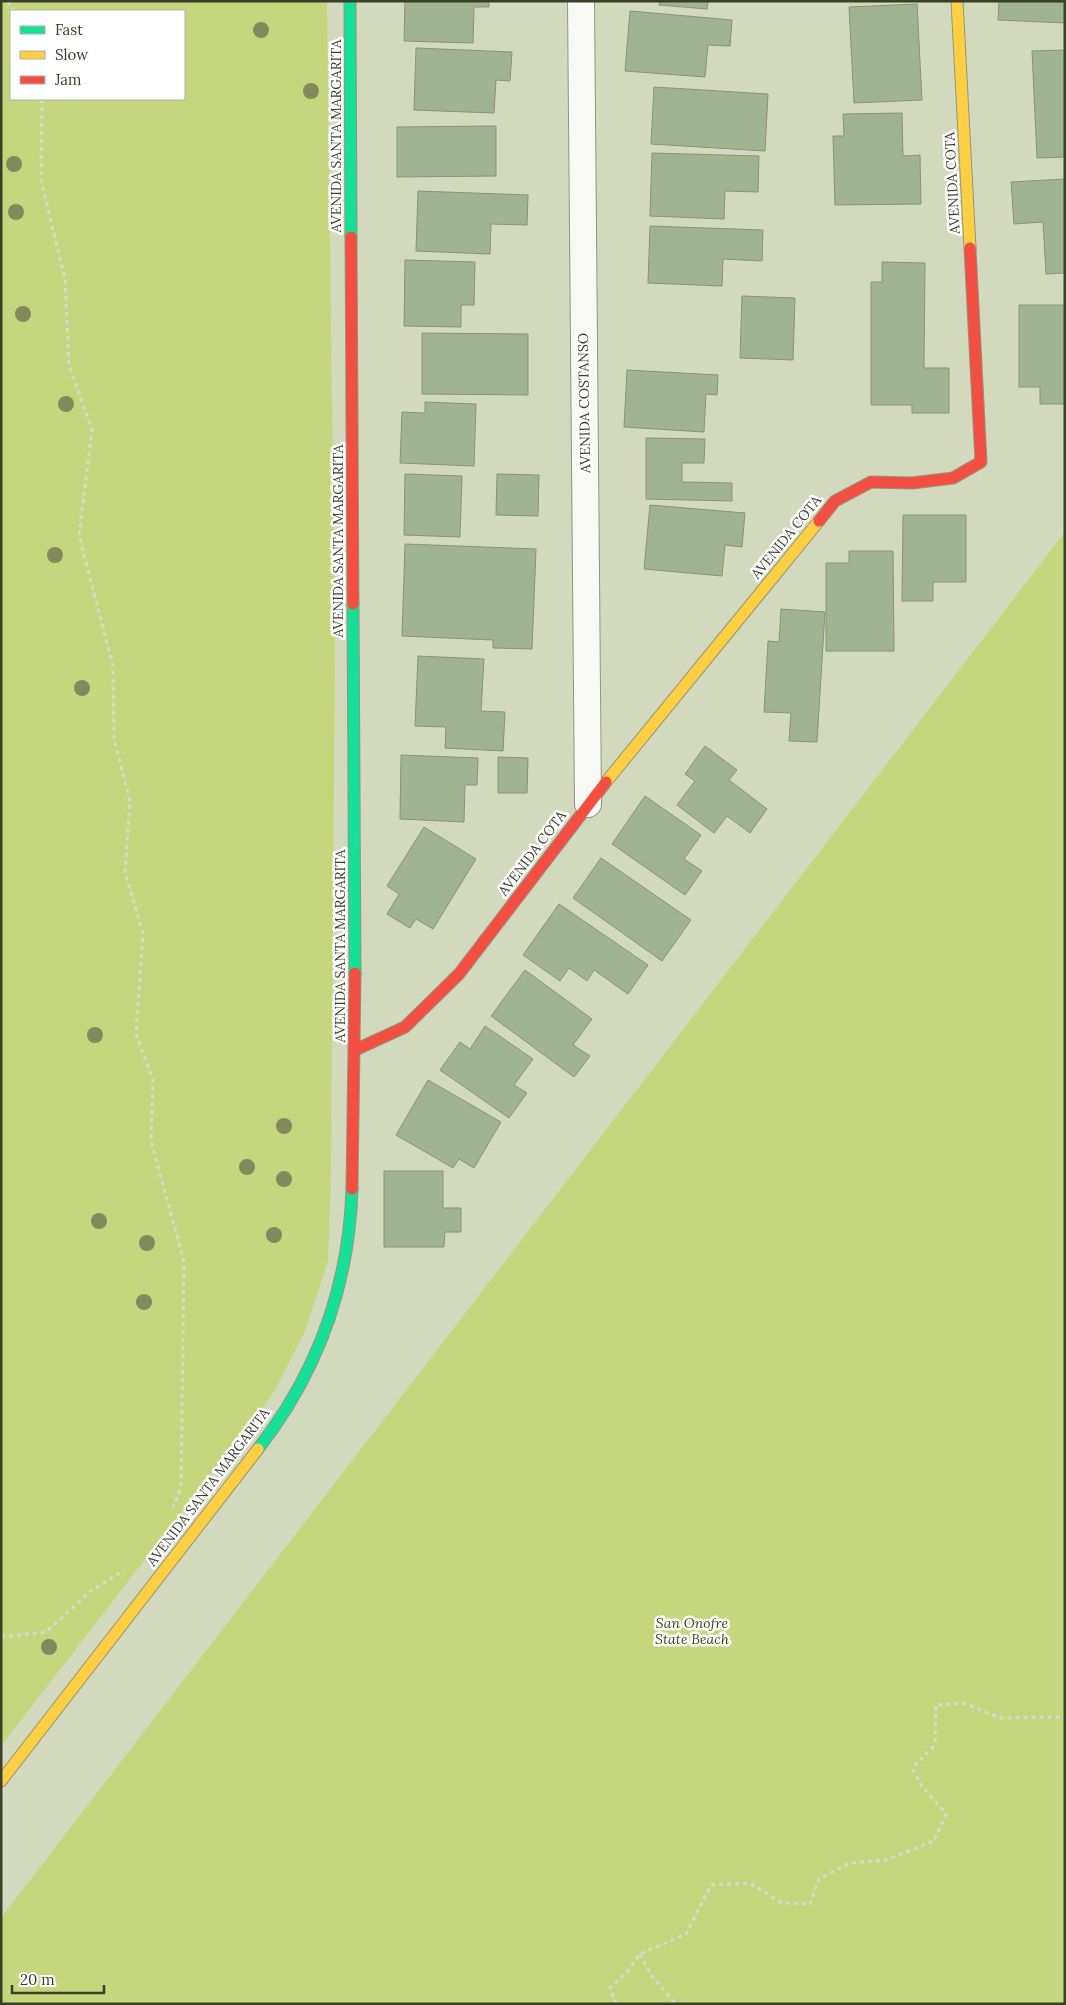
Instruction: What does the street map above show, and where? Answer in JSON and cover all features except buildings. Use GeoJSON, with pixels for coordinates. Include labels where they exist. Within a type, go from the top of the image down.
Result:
{"type":"FeatureCollection","features":[{"type":"Feature","properties":{"kind":"street","name":"AVENIDA SANTA MARGARITA"},"geometry":{"type":"LineString","coordinates":[[1,1781],[274,1428],[316,1356],[340,1283],[352,1222],[356,1050],[350,1]]}},
{"type":"Feature","properties":{"kind":"street","name":"AVENIDA COSTANSO"},"geometry":{"type":"LineString","coordinates":[[581,1],[588,804]]}},
{"type":"Feature","properties":{"kind":"street","name":"AVENIDA COTA"},"geometry":{"type":"LineString","coordinates":[[356,1050],[405,1027],[459,974],[588,804],[835,501],[871,482],[912,483],[953,478],[982,462],[957,1]]}},
{"type":"Feature","properties":{"kind":"path"},"geometry":{"type":"LineString","coordinates":[[42,100],[41,181],[65,279],[69,366],[92,429],[79,536],[113,666],[114,738],[130,801],[125,873],[143,933],[136,1034],[153,1080],[151,1141],[184,1262],[181,1488],[170,1514]]}},
{"type":"Feature","properties":{"kind":"path"},"geometry":{"type":"LineString","coordinates":[[1,1637],[46,1632],[91,1591],[128,1568]]}},
{"type":"Feature","properties":{"kind":"path"},"geometry":{"type":"LineString","coordinates":[[616,2004],[610,1988],[628,1971],[640,1954],[686,1934],[711,1885],[750,1883],[782,1903],[810,1904],[819,1879],[849,1863],[886,1860],[934,1841],[946,1814],[921,1785],[912,1768],[935,1746],[936,1705],[963,1703],[1001,1718],[1065,1717]]}},
{"type":"Feature","properties":{"kind":"path"},"geometry":{"type":"LineString","coordinates":[[640,1954],[651,1975],[676,2004]]}},
{"type":"Feature","properties":{"kind":"green space"},"geometry":{"type":"Polygon","coordinates":[[[1,1],[327,1],[335,642],[331,1172],[328,1261],[305,1331],[274,1392],[1,1746],[1,1]]]}},
{"type":"Feature","properties":{"kind":"green space","name":"San Onofre State Beach"},"geometry":{"type":"Polygon","coordinates":[[[1065,532],[1065,2004],[1,2004],[1,1918],[1065,532]]]}},
{"type":"Feature","properties":{"kind":"traffic: fast"},"geometry":{"type":"LineString","coordinates":[[350,1],[351,237]]}},
{"type":"Feature","properties":{"kind":"traffic: fast"},"geometry":{"type":"LineString","coordinates":[[353,604],[355,973]]}},
{"type":"Feature","properties":{"kind":"traffic: fast"},"geometry":{"type":"LineString","coordinates":[[258,1449],[298,1390],[326,1327],[337,1294],[344,1260],[350,1225],[352,1189]]}},
{"type":"Feature","properties":{"kind":"traffic: slow"},"geometry":{"type":"LineString","coordinates":[[957,1],[970,248]]}},
{"type":"Feature","properties":{"kind":"traffic: slow"},"geometry":{"type":"LineString","coordinates":[[606,782],[819,521]]}},
{"type":"Feature","properties":{"kind":"traffic: slow"},"geometry":{"type":"LineString","coordinates":[[1,1781],[258,1449]]}},
{"type":"Feature","properties":{"kind":"traffic: jam"},"geometry":{"type":"LineString","coordinates":[[351,237],[353,604]]}},
{"type":"Feature","properties":{"kind":"traffic: jam"},"geometry":{"type":"LineString","coordinates":[[819,521],[835,501],[871,482],[912,483],[953,478],[981,462],[970,248]]}},
{"type":"Feature","properties":{"kind":"traffic: jam"},"geometry":{"type":"LineString","coordinates":[[355,1050],[405,1027],[459,974],[606,782]]}},
{"type":"Feature","properties":{"kind":"traffic: jam"},"geometry":{"type":"LineString","coordinates":[[352,1189],[355,973]]}}]}
